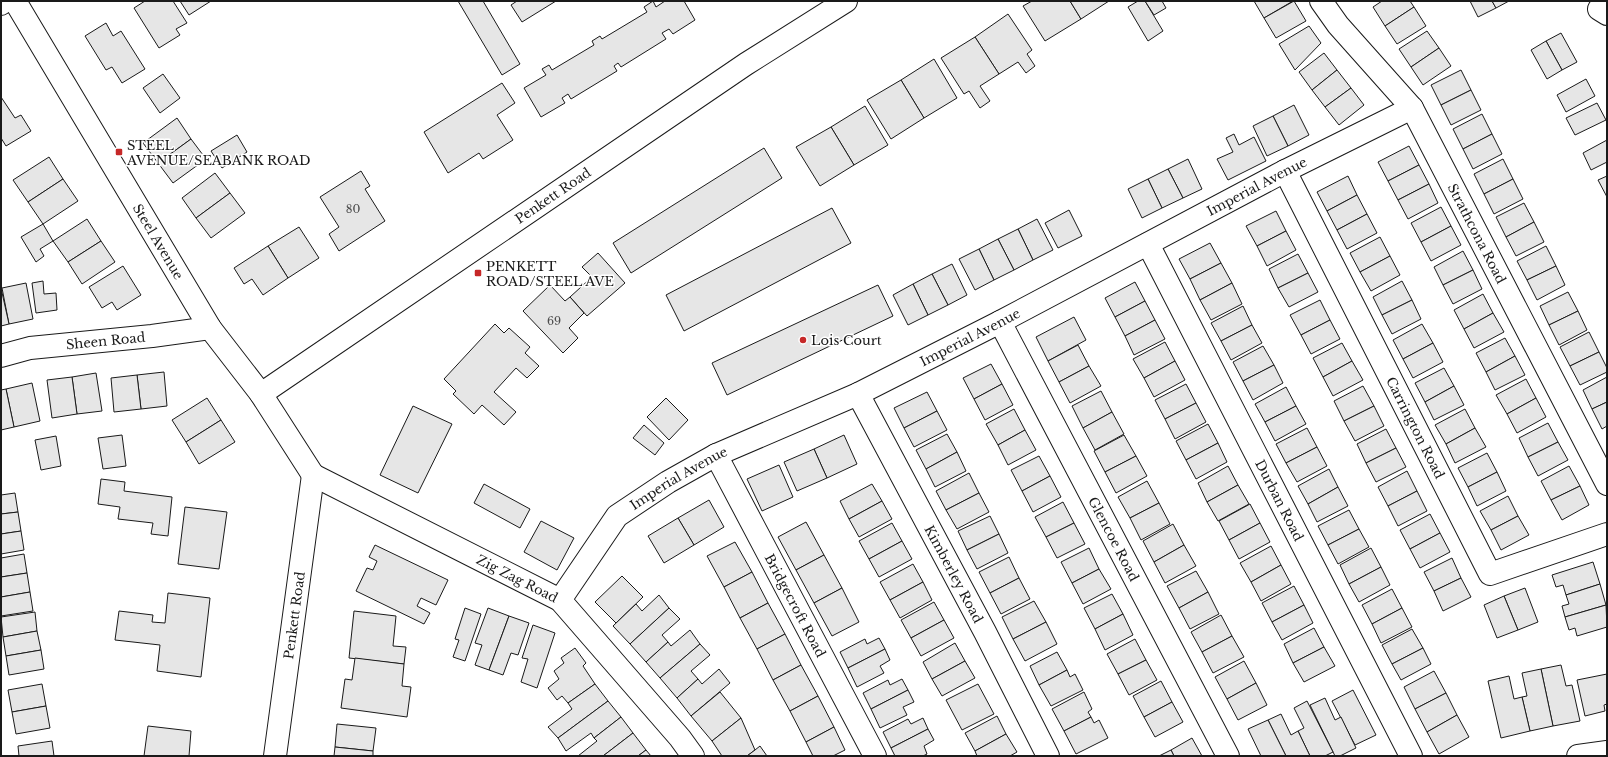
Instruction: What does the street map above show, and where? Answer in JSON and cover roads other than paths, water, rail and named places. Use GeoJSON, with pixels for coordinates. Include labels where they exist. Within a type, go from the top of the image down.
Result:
{"type":"FeatureCollection","features":[{"type":"Feature","properties":{"kind":"street"},"geometry":{"type":"LineString","coordinates":[[1,4],[5,1]]}},
{"type":"Feature","properties":{"kind":"street","name":"Steel Avenue"},"geometry":{"type":"LineString","coordinates":[[15,1],[210,328],[261,394],[313,475]]}},
{"type":"Feature","properties":{"kind":"street","name":"Penkett Road"},"geometry":{"type":"LineString","coordinates":[[261,394],[746,64],[846,1]]}},
{"type":"Feature","properties":{"kind":"street","name":"Strathcona Road"},"geometry":{"type":"LineString","coordinates":[[1321,1],[1338,25],[1412,108],[1607,484]]}},
{"type":"Feature","properties":{"kind":"street","name":"Imperial Avenue"},"geometry":{"type":"LineString","coordinates":[[560,600],[618,516],[668,482],[716,455],[858,394],[1000,322],[1285,171],[1412,108]]}},
{"type":"Feature","properties":{"kind":"street","name":"Carrington Road"},"geometry":{"type":"LineString","coordinates":[[1285,171],[1490,574],[1607,534]]}},
{"type":"Feature","properties":{"kind":"street","name":"Durban Road"},"geometry":{"type":"LineString","coordinates":[[1148,244],[1411,756]]}},
{"type":"Feature","properties":{"kind":"street","name":"Glencoe Road"},"geometry":{"type":"LineString","coordinates":[[1000,322],[1228,756]]}},
{"type":"Feature","properties":{"kind":"street","name":"Sheen Road"},"geometry":{"type":"LineString","coordinates":[[1,356],[30,348],[152,336],[210,328]]}},
{"type":"Feature","properties":{"kind":"street","name":"Kimberley Road"},"geometry":{"type":"LineString","coordinates":[[858,394],[985,632],[1048,756]]}},
{"type":"Feature","properties":{"kind":"street","name":"Bridgecroft Road"},"geometry":{"type":"LineString","coordinates":[[716,455],[875,756]]}},
{"type":"Feature","properties":{"kind":"street","name":"Penkett Road"},"geometry":{"type":"LineString","coordinates":[[275,756],[313,475]]}},
{"type":"Feature","properties":{"kind":"street","name":"Zig Zag Road"},"geometry":{"type":"LineString","coordinates":[[313,475],[560,600],[680,738],[693,756]]}},
{"type":"Feature","properties":{"kind":"street"},"geometry":{"type":"LineString","coordinates":[[1578,756],[1607,752]]}},
{"type":"Feature","properties":{"kind":"place","name":"STEEL AVENUE/SEABANK ROAD"},"geometry":{"type":"Point","coordinates":[119,152]}},
{"type":"Feature","properties":{"kind":"place","name":"PENKETT ROAD/STEEL AVE"},"geometry":{"type":"Point","coordinates":[478,273]}},
{"type":"Feature","properties":{"kind":"place","name":"Lois Court"},"geometry":{"type":"Point","coordinates":[803,340]}}]}
